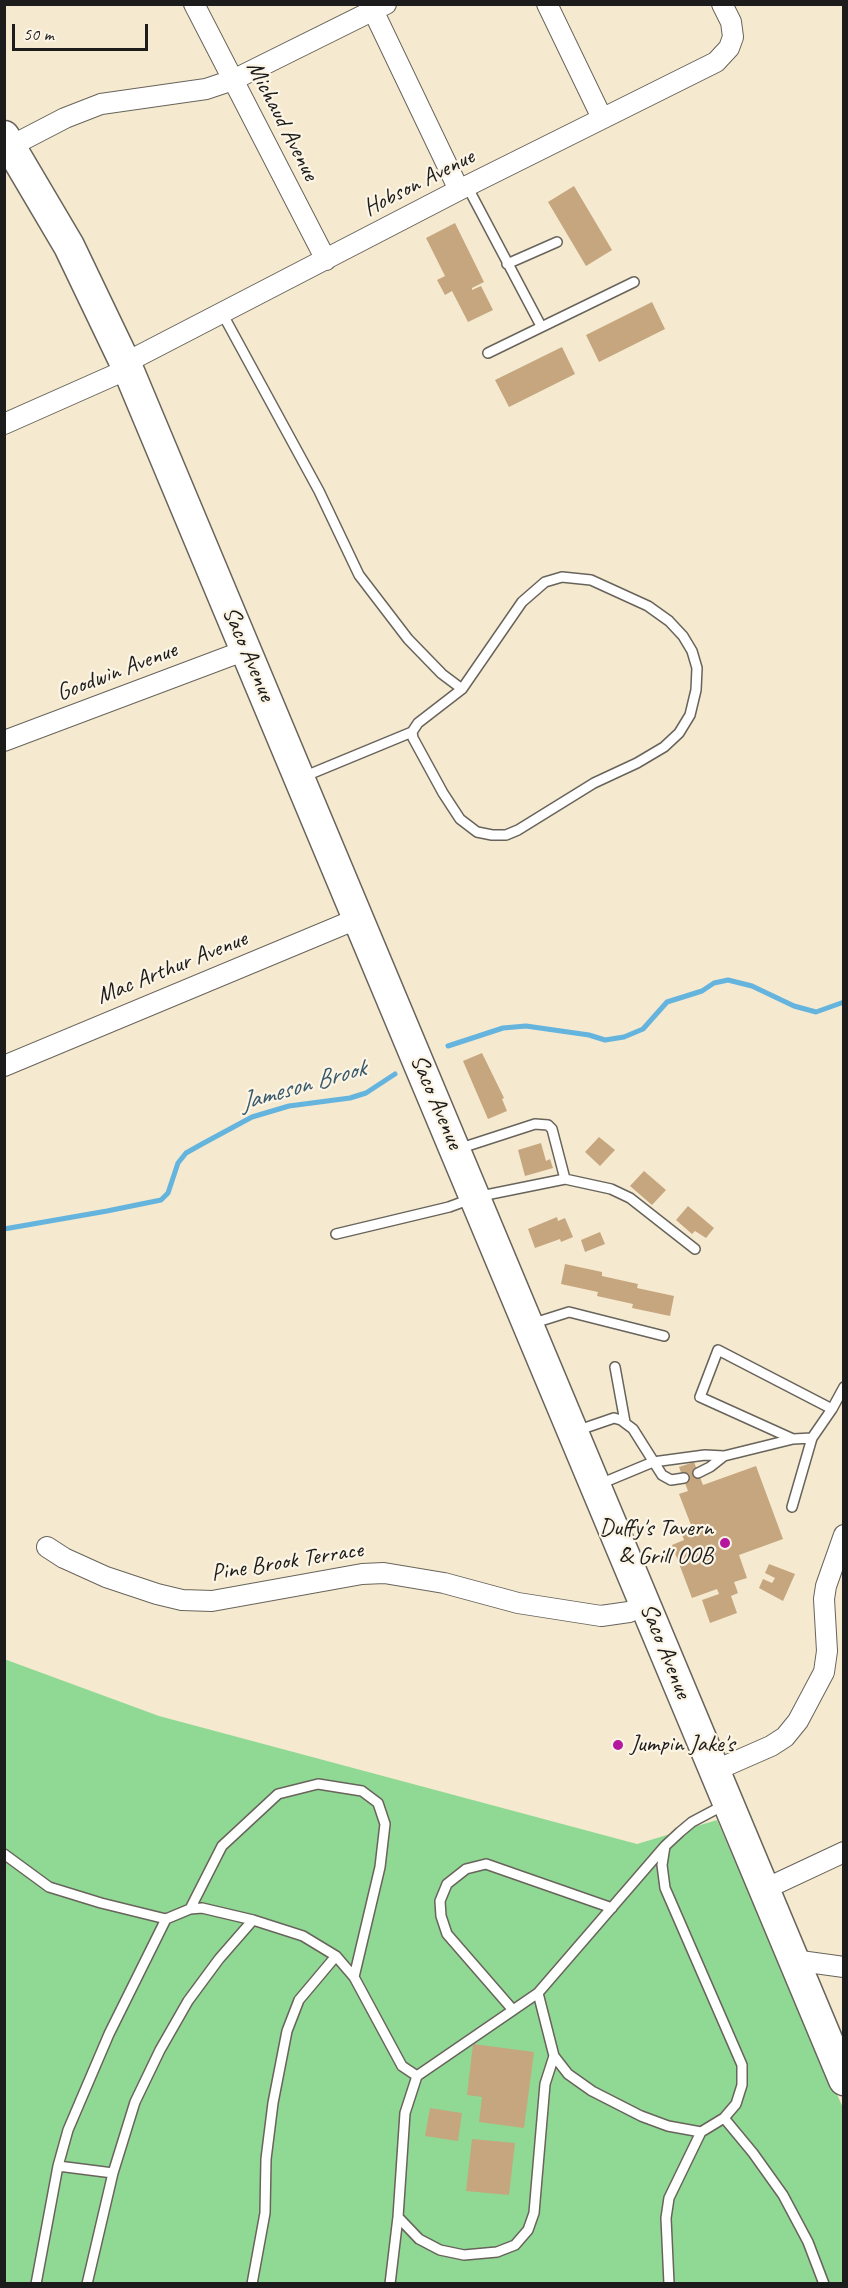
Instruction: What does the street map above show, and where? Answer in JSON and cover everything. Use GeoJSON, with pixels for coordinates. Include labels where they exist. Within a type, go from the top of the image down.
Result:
{"type":"FeatureCollection","features":[{"type":"Feature","properties":{"kind":"main road","name":"Saco Avenue"},"geometry":{"type":"LineString","coordinates":[[8,141],[74,254],[127,366],[843,2080]]}},
{"type":"Feature","properties":{"kind":"street","name":"Michaud Avenue"},"geometry":{"type":"LineString","coordinates":[[194,4],[326,260]]}},
{"type":"Feature","properties":{"kind":"street"},"geometry":{"type":"LineString","coordinates":[[547,4],[602,118]]}},
{"type":"Feature","properties":{"kind":"street","name":"Hobson Avenue"},"geometry":{"type":"LineString","coordinates":[[4,424],[127,366],[222,313],[463,188],[716,62],[725,54],[731,43],[732,27],[722,4]]}},
{"type":"Feature","properties":{"kind":"street"},"geometry":{"type":"LineString","coordinates":[[8,141],[101,104],[206,89],[233,80],[376,7],[463,188]]}},
{"type":"Feature","properties":{"kind":"street","name":"Goodwin Avenue"},"geometry":{"type":"LineString","coordinates":[[4,741],[246,650]]}},
{"type":"Feature","properties":{"kind":"street","name":"Mac Arthur Avenue"},"geometry":{"type":"LineString","coordinates":[[4,1066],[359,918]]}},
{"type":"Feature","properties":{"kind":"street"},"geometry":{"type":"LineString","coordinates":[[714,1771],[771,1746],[785,1737],[798,1721],[824,1672],[827,1652],[825,1592],[843,1535]]}},
{"type":"Feature","properties":{"kind":"street","name":"Pine Brook Terrace"},"geometry":{"type":"LineString","coordinates":[[47,1547],[64,1558],[106,1577],[157,1594],[182,1599],[212,1601],[362,1574],[384,1573],[444,1583],[519,1603],[601,1616],[629,1612],[646,1605]]}},
{"type":"Feature","properties":{"kind":"street"},"geometry":{"type":"LineString","coordinates":[[765,1889],[843,1852]]}},
{"type":"Feature","properties":{"kind":"street"},"geometry":{"type":"LineString","coordinates":[[794,1960],[843,1967]]}},
{"type":"Feature","properties":{"kind":"lane"},"geometry":{"type":"LineString","coordinates":[[463,188],[541,326]]}},
{"type":"Feature","properties":{"kind":"lane"},"geometry":{"type":"LineString","coordinates":[[507,264],[558,242]]}},
{"type":"Feature","properties":{"kind":"lane"},"geometry":{"type":"LineString","coordinates":[[488,353],[634,282]]}},
{"type":"Feature","properties":{"kind":"lane"},"geometry":{"type":"LineString","coordinates":[[222,313],[314,481],[359,575],[408,639],[442,674],[462,689]]}},
{"type":"Feature","properties":{"kind":"lane"},"geometry":{"type":"LineString","coordinates":[[300,778],[412,732],[418,723],[462,689],[522,602],[545,582],[562,577],[591,580],[648,606],[669,621],[683,636],[692,651],[697,669],[696,690],[690,715],[679,733],[664,747],[637,763],[594,783],[518,830],[506,835],[477,832],[460,819],[423,759],[412,732]]}},
{"type":"Feature","properties":{"kind":"lane"},"geometry":{"type":"LineString","coordinates":[[456,1149],[542,1123],[552,1129],[565,1179]]}},
{"type":"Feature","properties":{"kind":"lane"},"geometry":{"type":"LineString","coordinates":[[336,1234],[449,1207],[476,1197],[565,1179],[611,1189],[630,1198],[695,1249]]}},
{"type":"Feature","properties":{"kind":"lane"},"geometry":{"type":"LineString","coordinates":[[529,1324],[569,1312],[664,1336]]}},
{"type":"Feature","properties":{"kind":"lane"},"geometry":{"type":"LineString","coordinates":[[793,1439],[700,1397],[718,1350],[832,1409]]}},
{"type":"Feature","properties":{"kind":"lane"},"geometry":{"type":"LineString","coordinates":[[615,1367],[625,1422]]}},
{"type":"Feature","properties":{"kind":"lane"},"geometry":{"type":"LineString","coordinates":[[792,1507],[812,1438],[832,1409],[843,1387]]}},
{"type":"Feature","properties":{"kind":"lane"},"geometry":{"type":"LineString","coordinates":[[574,1432],[614,1418],[625,1422],[633,1429],[653,1462],[666,1478],[684,1479]]}},
{"type":"Feature","properties":{"kind":"lane"},"geometry":{"type":"LineString","coordinates":[[595,1486],[653,1462],[705,1455],[724,1456],[793,1439],[812,1438]]}},
{"type":"Feature","properties":{"kind":"lane"},"geometry":{"type":"LineString","coordinates":[[698,1473],[724,1456]]}},
{"type":"Feature","properties":{"kind":"lane"},"geometry":{"type":"LineString","coordinates":[[190,1909],[222,1846],[278,1794],[318,1784],[362,1791],[378,1803],[385,1824],[380,1866],[354,1977]]}},
{"type":"Feature","properties":{"kind":"lane"},"geometry":{"type":"LineString","coordinates":[[390,2283],[398,2217],[405,2113],[417,2076],[538,1993],[665,1846],[692,1822],[729,1803]]}},
{"type":"Feature","properties":{"kind":"lane"},"geometry":{"type":"LineString","coordinates":[[665,1846],[662,1865],[665,1888],[742,2065],[742,2085],[736,2104],[724,2118],[701,2132],[669,2198],[666,2218],[669,2283]]}},
{"type":"Feature","properties":{"kind":"lane"},"geometry":{"type":"LineString","coordinates":[[4,1854],[50,1887],[100,1903],[166,1919],[190,1909],[202,1908],[253,1920],[303,1936],[336,1956],[354,1977],[402,2066],[417,2076]]}},
{"type":"Feature","properties":{"kind":"lane"},"geometry":{"type":"LineString","coordinates":[[513,2010],[447,1934],[441,1916],[440,1901],[447,1884],[466,1869],[486,1864],[612,1908]]}},
{"type":"Feature","properties":{"kind":"lane"},"geometry":{"type":"LineString","coordinates":[[36,2283],[58,2166],[68,2130],[109,2034],[166,1919]]}},
{"type":"Feature","properties":{"kind":"lane"},"geometry":{"type":"LineString","coordinates":[[87,2283],[113,2173],[135,2102],[160,2050],[188,2001],[219,1959],[253,1920]]}},
{"type":"Feature","properties":{"kind":"lane"},"geometry":{"type":"LineString","coordinates":[[252,2283],[265,2213],[267,2159],[273,2103],[287,2031],[299,2000],[336,1956]]}},
{"type":"Feature","properties":{"kind":"lane"},"geometry":{"type":"LineString","coordinates":[[538,1993],[554,2056],[568,2074],[592,2091],[631,2111],[668,2126],[701,2132]]}},
{"type":"Feature","properties":{"kind":"lane"},"geometry":{"type":"LineString","coordinates":[[398,2217],[419,2239],[440,2250],[464,2255],[498,2252],[515,2245],[528,2230],[534,2213],[545,2084],[554,2056]]}},
{"type":"Feature","properties":{"kind":"lane"},"geometry":{"type":"LineString","coordinates":[[724,2118],[753,2153],[783,2196],[808,2242],[824,2283]]}},
{"type":"Feature","properties":{"kind":"lane"},"geometry":{"type":"LineString","coordinates":[[58,2166],[113,2173]]}},
{"type":"Feature","properties":{"kind":"green space"},"geometry":{"type":"Polygon","coordinates":[[[4,1659],[159,1716],[637,1844],[717,1820],[843,2108],[843,2283],[5,2283],[4,1659]]]}},
{"type":"Feature","properties":{"kind":"building"},"geometry":{"type":"Polygon","coordinates":[[[574,186],[612,250],[586,266],[548,202],[574,186]]]}},
{"type":"Feature","properties":{"kind":"building"},"geometry":{"type":"Polygon","coordinates":[[[455,223],[484,282],[472,290],[481,286],[493,310],[468,322],[452,291],[445,295],[437,280],[445,276],[426,238],[455,223]]]}},
{"type":"Feature","properties":{"kind":"building"},"geometry":{"type":"Polygon","coordinates":[[[652,302],[665,329],[599,362],[586,335],[652,302]]]}},
{"type":"Feature","properties":{"kind":"building"},"geometry":{"type":"Polygon","coordinates":[[[562,347],[575,374],[509,407],[495,380],[562,347]]]}},
{"type":"Feature","properties":{"kind":"building"},"geometry":{"type":"Polygon","coordinates":[[[482,1053],[504,1098],[502,1099],[507,1111],[488,1119],[463,1061],[482,1053]]]}},
{"type":"Feature","properties":{"kind":"building"},"geometry":{"type":"Polygon","coordinates":[[[599,1137],[615,1150],[600,1166],[585,1152],[599,1137]]]}},
{"type":"Feature","properties":{"kind":"building"},"geometry":{"type":"Polygon","coordinates":[[[541,1143],[546,1161],[550,1159],[553,1168],[525,1176],[518,1150],[541,1143]]]}},
{"type":"Feature","properties":{"kind":"building"},"geometry":{"type":"Polygon","coordinates":[[[644,1171],[666,1190],[652,1205],[630,1186],[644,1171]]]}},
{"type":"Feature","properties":{"kind":"building"},"geometry":{"type":"Polygon","coordinates":[[[688,1206],[714,1228],[706,1238],[695,1231],[692,1234],[676,1220],[688,1206]]]}},
{"type":"Feature","properties":{"kind":"building"},"geometry":{"type":"Polygon","coordinates":[[[557,1217],[558,1221],[565,1218],[573,1237],[535,1248],[528,1229],[557,1217]]]}},
{"type":"Feature","properties":{"kind":"building"},"geometry":{"type":"Polygon","coordinates":[[[600,1232],[605,1244],[585,1252],[581,1240],[600,1232]]]}},
{"type":"Feature","properties":{"kind":"building"},"geometry":{"type":"Polygon","coordinates":[[[565,1264],[602,1272],[602,1276],[638,1284],[637,1288],[674,1296],[670,1316],[632,1308],[633,1304],[597,1296],[598,1292],[561,1284],[565,1264]]]}},
{"type":"Feature","properties":{"kind":"building","name":"Duffy's Tavern & Grill OOB"},"geometry":{"type":"Polygon","coordinates":[[[694,1462],[703,1485],[756,1466],[783,1539],[739,1555],[747,1578],[734,1582],[738,1593],[731,1596],[737,1613],[710,1623],[702,1600],[719,1594],[717,1589],[692,1598],[672,1545],[684,1540],[680,1529],[691,1525],[679,1494],[688,1491],[679,1467],[694,1462]]]}},
{"type":"Feature","properties":{"kind":"building"},"geometry":{"type":"Polygon","coordinates":[[[769,1564],[795,1574],[783,1601],[759,1588],[763,1579],[772,1583],[775,1578],[765,1573],[769,1564]]]}},
{"type":"Feature","properties":{"kind":"building"},"geometry":{"type":"Polygon","coordinates":[[[473,2044],[534,2052],[524,2128],[479,2122],[482,2097],[467,2095],[473,2044]]]}},
{"type":"Feature","properties":{"kind":"building"},"geometry":{"type":"Polygon","coordinates":[[[430,2108],[462,2113],[458,2141],[425,2136],[430,2108]]]}},
{"type":"Feature","properties":{"kind":"building"},"geometry":{"type":"Polygon","coordinates":[[[472,2139],[515,2143],[509,2195],[466,2191],[472,2139]]]}},
{"type":"Feature","properties":{"kind":"waterway","name":"Jameson Brook"},"geometry":{"type":"LineString","coordinates":[[448,1046],[503,1028],[526,1026],[589,1035],[605,1040],[624,1037],[643,1029],[667,1002],[702,991],[714,983],[728,980],[752,986],[794,1006],[816,1012],[844,1002]]}},
{"type":"Feature","properties":{"kind":"waterway","name":"Jameson Brook"},"geometry":{"type":"LineString","coordinates":[[4,1229],[161,1200],[168,1193],[178,1163],[186,1153],[252,1117],[289,1106],[350,1098],[366,1093],[395,1074]]}},
{"type":"Feature","properties":{"kind":"place","name":"Duffy's Tavern & Grill OOB"},"geometry":{"type":"Point","coordinates":[725,1543]}},
{"type":"Feature","properties":{"kind":"place","name":"Jumpin Jake's"},"geometry":{"type":"Point","coordinates":[618,1745]}}]}
